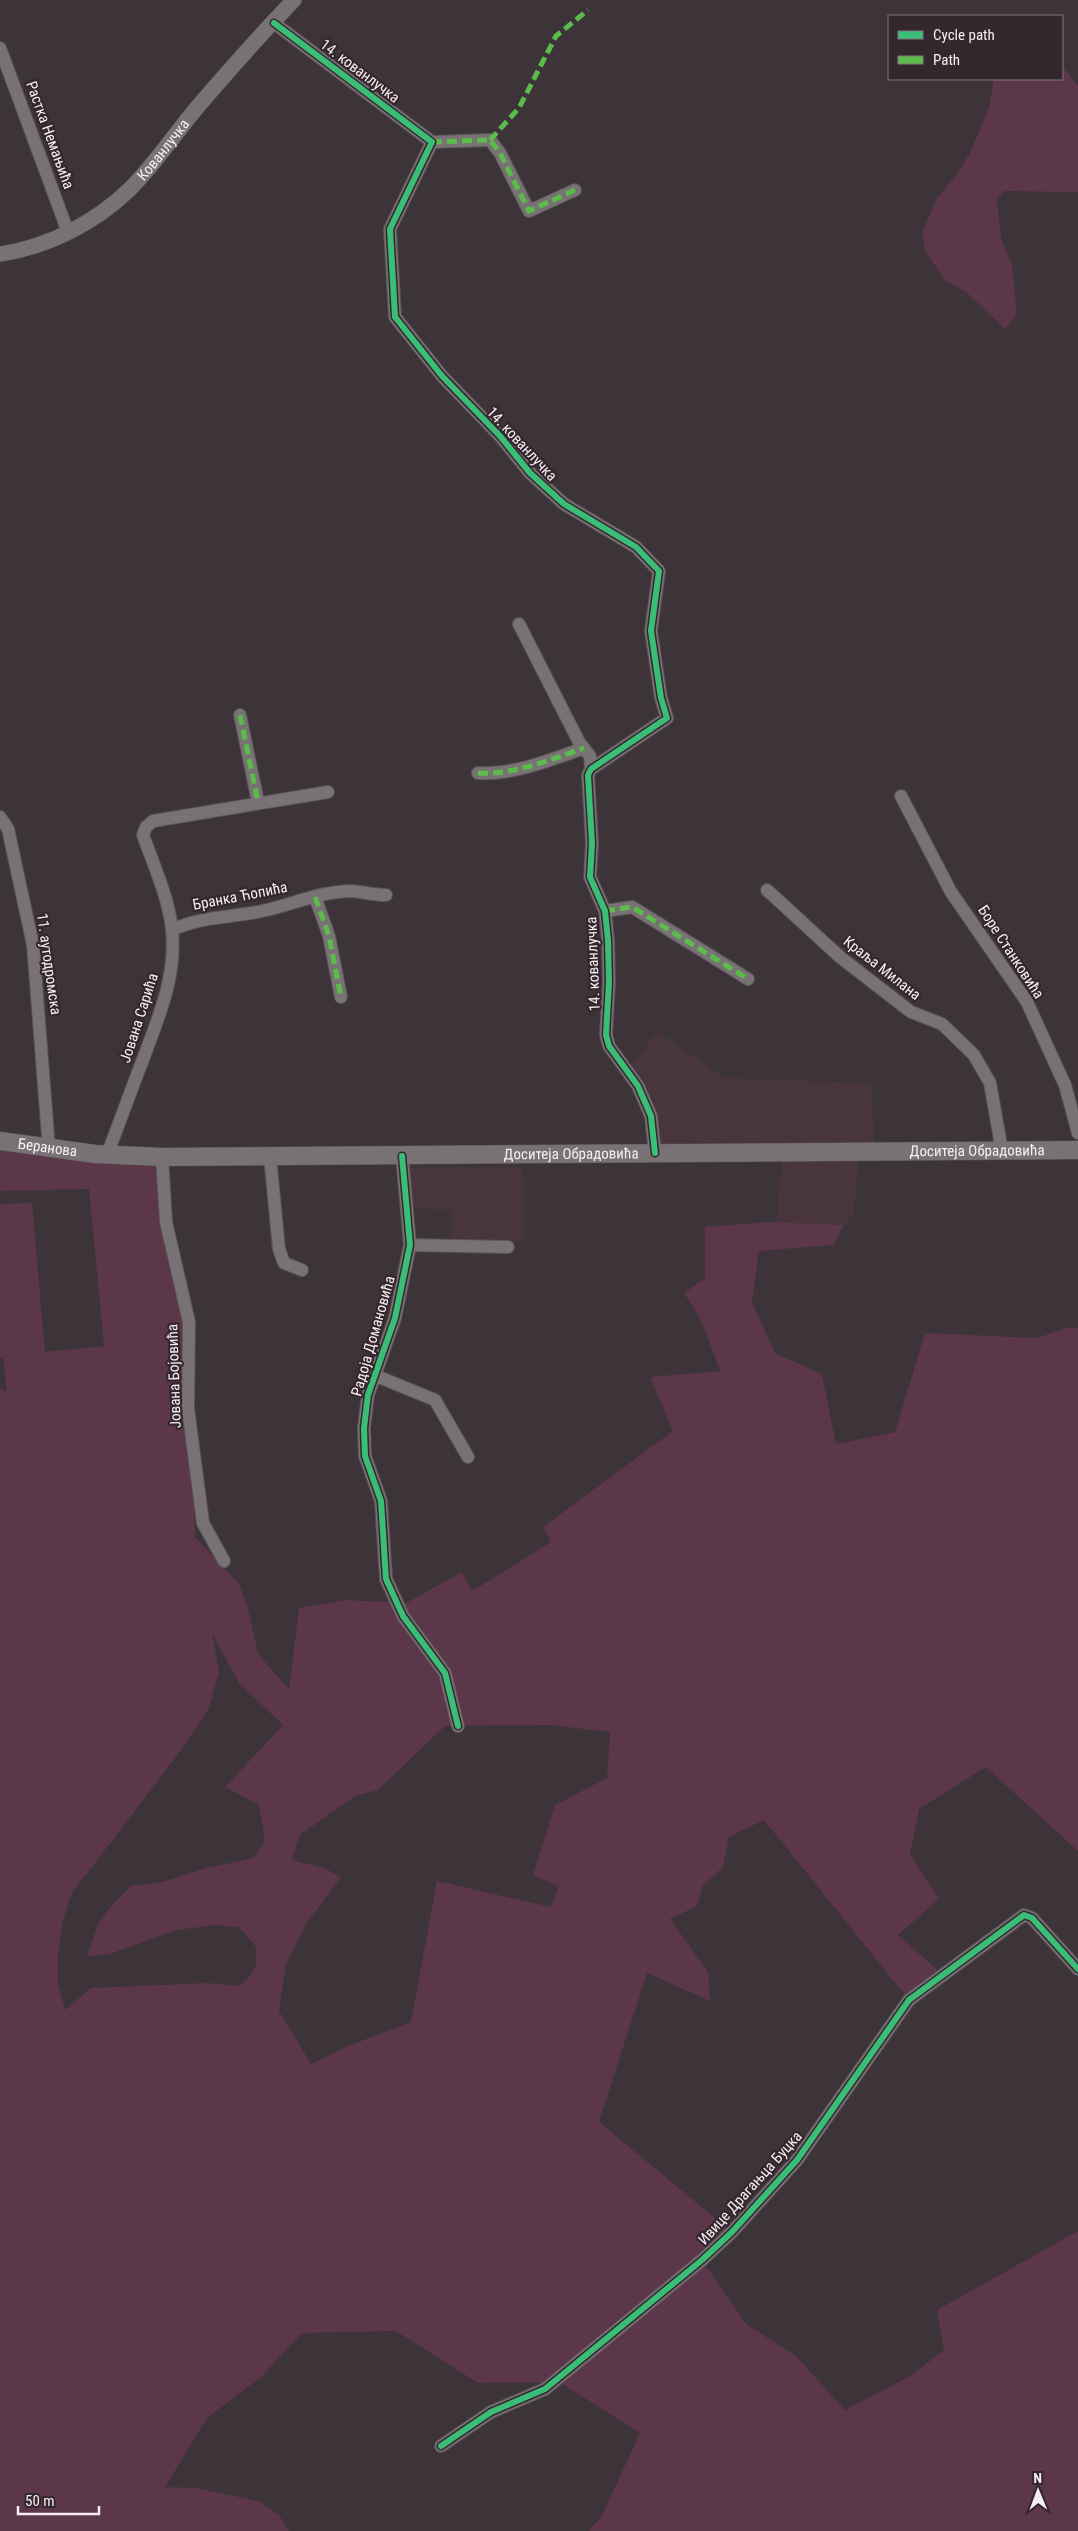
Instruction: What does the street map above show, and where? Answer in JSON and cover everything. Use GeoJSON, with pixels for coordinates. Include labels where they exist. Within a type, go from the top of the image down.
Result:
{"type":"FeatureCollection","features":[{"type":"Feature","properties":{"kind":"main road","name":"Беранова"},"geometry":{"type":"LineString","coordinates":[[0,1141],[101,1155]]}},
{"type":"Feature","properties":{"kind":"main road","name":"Доситеја Обрадовића"},"geometry":{"type":"LineString","coordinates":[[101,1155],[270,1157],[1078,1150]]}},
{"type":"Feature","properties":{"kind":"street","name":"Кованлучка"},"geometry":{"type":"LineString","coordinates":[[0,254],[43,244],[68,232],[100,214],[130,189],[200,104],[274,23],[290,2]]}},
{"type":"Feature","properties":{"kind":"street","name":"14. кованлучка"},"geometry":{"type":"LineString","coordinates":[[274,23],[432,142],[405,193],[390,229],[395,317],[442,376],[500,436],[530,473],[564,504],[636,547],[659,571],[651,631],[661,698],[667,718],[591,769],[588,775],[592,843],[590,877],[605,911],[609,982],[606,1035],[609,1046],[638,1086],[652,1116],[655,1153]]}},
{"type":"Feature","properties":{"kind":"street","name":"Растка Немањића"},"geometry":{"type":"LineString","coordinates":[[0,48],[68,232]]}},
{"type":"Feature","properties":{"kind":"street"},"geometry":{"type":"LineString","coordinates":[[432,142],[490,140],[500,153],[529,211],[575,190]]}},
{"type":"Feature","properties":{"kind":"street","name":"14. кованлучка"},"geometry":{"type":"LineString","coordinates":[[519,624],[590,756],[591,769]]}},
{"type":"Feature","properties":{"kind":"street"},"geometry":{"type":"LineString","coordinates":[[240,715],[258,802]]}},
{"type":"Feature","properties":{"kind":"street"},"geometry":{"type":"LineString","coordinates":[[478,773],[495,774],[584,748]]}},
{"type":"Feature","properties":{"kind":"street","name":"Јована Сарића"},"geometry":{"type":"LineString","coordinates":[[101,1155],[166,995],[173,962],[172,930],[165,896],[144,834],[146,827],[153,821],[258,802],[328,792]]}},
{"type":"Feature","properties":{"kind":"street","name":"Боре Станковића"},"geometry":{"type":"LineString","coordinates":[[901,796],[951,892],[1027,1002],[1065,1085],[1078,1133]]}},
{"type":"Feature","properties":{"kind":"street","name":"11. аутодромска"},"geometry":{"type":"LineString","coordinates":[[0,817],[8,830],[33,945],[49,1149]]}},
{"type":"Feature","properties":{"kind":"street","name":"Краља Милана"},"geometry":{"type":"LineString","coordinates":[[767,890],[840,957],[911,1012],[942,1024],[974,1055],[990,1083],[1002,1151]]}},
{"type":"Feature","properties":{"kind":"street","name":"Бранка Ћопића"},"geometry":{"type":"LineString","coordinates":[[172,930],[196,920],[217,916],[243,915],[315,897],[351,891],[386,895]]}},
{"type":"Feature","properties":{"kind":"street"},"geometry":{"type":"LineString","coordinates":[[315,897],[329,936],[341,997]]}},
{"type":"Feature","properties":{"kind":"street","name":"14. кованлучка"},"geometry":{"type":"LineString","coordinates":[[605,911],[632,908],[748,979]]}},
{"type":"Feature","properties":{"kind":"street","name":"Радоја Домановића"},"geometry":{"type":"LineString","coordinates":[[402,1156],[410,1245],[394,1318],[368,1395],[364,1428],[365,1456],[381,1501],[386,1579],[403,1616],[445,1673],[458,1726]]}},
{"type":"Feature","properties":{"kind":"street","name":"Јована Бојовића"},"geometry":{"type":"LineString","coordinates":[[162,1157],[166,1222],[189,1322],[188,1408],[203,1523],[224,1561]]}},
{"type":"Feature","properties":{"kind":"street"},"geometry":{"type":"LineString","coordinates":[[270,1157],[278,1249],[284,1263],[302,1270]]}},
{"type":"Feature","properties":{"kind":"street"},"geometry":{"type":"LineString","coordinates":[[410,1245],[508,1247]]}},
{"type":"Feature","properties":{"kind":"street","name":"Радоја Домановића"},"geometry":{"type":"LineString","coordinates":[[374,1375],[435,1400],[468,1457]]}},
{"type":"Feature","properties":{"kind":"street","name":"Ивице Драгањца Буцка"},"geometry":{"type":"LineString","coordinates":[[441,2446],[491,2412],[544,2389],[708,2254],[797,2160],[909,2000],[917,1993],[962,1963],[1024,1915],[1032,1918],[1078,1969]]}},
{"type":"Feature","properties":{"kind":"shaded area"},"geometry":{"type":"Polygon","coordinates":[[[1063,67],[1078,86],[1078,192],[1004,191],[997,200],[1001,238],[1012,265],[1017,314],[1005,329],[965,291],[947,282],[926,253],[922,233],[937,198],[957,174],[970,153],[989,108],[994,80],[1063,80],[1063,67]]]}},
{"type":"Feature","properties":{"kind":"shaded area"},"geometry":{"type":"Polygon","coordinates":[[[657,1031],[725,1078],[871,1083],[875,1152],[859,1152],[854,1214],[844,1225],[776,1223],[783,1153],[655,1153],[651,1116],[627,1071],[657,1031]]]}},
{"type":"Feature","properties":{"kind":"shaded area"},"geometry":{"type":"Polygon","coordinates":[[[0,1141],[162,1157],[189,1322],[195,1537],[239,1584],[248,1608],[258,1654],[289,1689],[299,1608],[346,1600],[406,1603],[462,1572],[472,1591],[551,1542],[543,1527],[673,1431],[650,1377],[720,1371],[701,1320],[684,1293],[705,1278],[705,1227],[766,1222],[844,1225],[833,1245],[759,1251],[752,1302],[775,1353],[822,1374],[836,1444],[895,1432],[925,1333],[1037,1338],[1067,1328],[1078,1328],[1078,1851],[986,1767],[919,1809],[910,1855],[939,1899],[898,1935],[943,1975],[909,2000],[764,1820],[729,1837],[723,1867],[702,1887],[697,1906],[670,1919],[708,1972],[710,2001],[647,1973],[599,2122],[732,2232],[702,2260],[746,2324],[796,2356],[845,2410],[910,2376],[944,2350],[937,2310],[1078,2231],[1078,2531],[589,2531],[602,2515],[640,2433],[559,2382],[478,2383],[396,2331],[302,2333],[261,2377],[207,2418],[165,2487],[195,2488],[258,2501],[279,2515],[289,2531],[0,2531],[0,1388],[7,1392],[3,1357],[0,1359],[0,1204],[32,1203],[45,1352],[104,1346],[89,1189],[0,1191],[0,1141]],[[212,1633],[219,1672],[209,1709],[173,1761],[72,1893],[62,1923],[58,1956],[58,1983],[65,2010],[91,1988],[207,1983],[239,1986],[246,1981],[256,1967],[256,1947],[239,1927],[217,1925],[176,1930],[110,1954],[87,1957],[98,1924],[110,1907],[131,1886],[162,1882],[206,1868],[254,1858],[265,1841],[259,1805],[225,1787],[283,1725],[239,1683],[212,1633]],[[550,1725],[445,1726],[378,1790],[355,1796],[300,1835],[292,1860],[324,1868],[341,1877],[306,1924],[286,1964],[279,2011],[311,2064],[348,2046],[411,2022],[437,1881],[551,1907],[559,1886],[533,1875],[555,1805],[607,1778],[610,1732],[550,1725]]]}},
{"type":"Feature","properties":{"kind":"shaded area"},"geometry":{"type":"Polygon","coordinates":[[[523,1167],[524,1242],[452,1244],[452,1210],[407,1208],[403,1168],[523,1167]]]}},
{"type":"Feature","properties":{"kind":"marked path"},"geometry":{"type":"LineString","coordinates":[[490,140],[519,108],[556,36],[588,10]]}},
{"type":"Feature","properties":{"kind":"marked path"},"geometry":{"type":"LineString","coordinates":[[432,142],[490,140],[500,153],[529,211],[575,190]]}},
{"type":"Feature","properties":{"kind":"marked path"},"geometry":{"type":"LineString","coordinates":[[240,715],[258,802]]}},
{"type":"Feature","properties":{"kind":"marked path"},"geometry":{"type":"LineString","coordinates":[[478,773],[505,772],[518,769],[545,762],[584,748]]}},
{"type":"Feature","properties":{"kind":"marked path"},"geometry":{"type":"LineString","coordinates":[[315,897],[329,936],[341,997]]}},
{"type":"Feature","properties":{"kind":"marked path"},"geometry":{"type":"LineString","coordinates":[[605,911],[632,907],[748,979]]}},
{"type":"Feature","properties":{"kind":"cycle path"},"geometry":{"type":"LineString","coordinates":[[274,23],[432,142],[390,229],[395,317],[442,376],[500,436],[530,473],[564,504],[636,547],[659,571],[651,631],[661,698],[667,718],[591,769],[588,775],[592,843],[590,877],[605,911],[608,940],[609,982],[606,1035],[609,1046],[638,1086],[651,1116],[655,1153]]}},
{"type":"Feature","properties":{"kind":"cycle path"},"geometry":{"type":"LineString","coordinates":[[402,1156],[410,1245],[395,1318],[368,1395],[364,1428],[365,1456],[381,1501],[386,1579],[403,1616],[445,1673],[458,1726]]}},
{"type":"Feature","properties":{"kind":"cycle path"},"geometry":{"type":"LineString","coordinates":[[441,2446],[491,2412],[545,2389],[702,2260],[732,2232],[797,2160],[909,2000],[1024,1915],[1032,1918],[1078,1969]]}}]}
